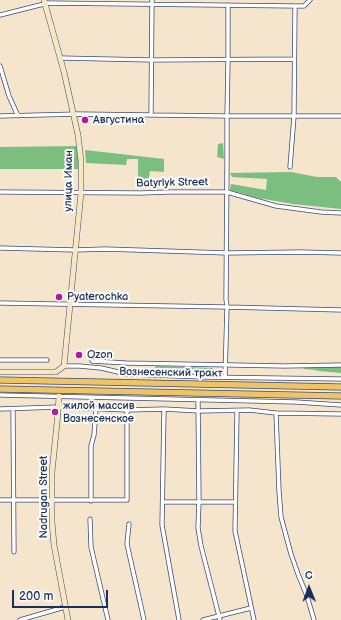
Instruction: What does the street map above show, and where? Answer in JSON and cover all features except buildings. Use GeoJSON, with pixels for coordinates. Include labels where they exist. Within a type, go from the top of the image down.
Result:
{"type":"FeatureCollection","features":[{"type":"Feature","properties":{"kind":"main road","name":"Вознесенский тракт"},"geometry":{"type":"LineString","coordinates":[[0,380],[341,387]]}},
{"type":"Feature","properties":{"kind":"main road","name":"Вознесенский тракт"},"geometry":{"type":"LineString","coordinates":[[0,389],[341,396]]}},
{"type":"Feature","properties":{"kind":"street"},"geometry":{"type":"LineString","coordinates":[[0,15],[45,1],[304,6],[310,0]]}},
{"type":"Feature","properties":{"kind":"street","name":"улица Иман"},"geometry":{"type":"LineString","coordinates":[[45,1],[73,114],[82,162],[81,193],[64,366]]}},
{"type":"Feature","properties":{"kind":"street"},"geometry":{"type":"LineString","coordinates":[[151,115],[152,2]]}},
{"type":"Feature","properties":{"kind":"street"},"geometry":{"type":"LineString","coordinates":[[225,377],[228,307],[226,299],[228,5]]}},
{"type":"Feature","properties":{"kind":"street"},"geometry":{"type":"LineString","coordinates":[[290,167],[294,116],[295,6]]}},
{"type":"Feature","properties":{"kind":"street"},"geometry":{"type":"LineString","coordinates":[[60,58],[152,60],[294,59]]}},
{"type":"Feature","properties":{"kind":"street"},"geometry":{"type":"LineString","coordinates":[[0,66],[9,96],[18,116]]}},
{"type":"Feature","properties":{"kind":"street"},"geometry":{"type":"LineString","coordinates":[[0,116],[73,114],[341,116]]}},
{"type":"Feature","properties":{"kind":"street","name":"Batyrlyk Street"},"geometry":{"type":"LineString","coordinates":[[0,192],[227,192],[276,206],[341,213]]}},
{"type":"Feature","properties":{"kind":"street"},"geometry":{"type":"LineString","coordinates":[[0,248],[75,250],[105,249],[227,253],[341,253]]}},
{"type":"Feature","properties":{"kind":"street"},"geometry":{"type":"LineString","coordinates":[[0,303],[341,310]]}},
{"type":"Feature","properties":{"kind":"street"},"geometry":{"type":"LineString","coordinates":[[0,360],[47,360]]}},
{"type":"Feature","properties":{"kind":"street"},"geometry":{"type":"LineString","coordinates":[[92,361],[285,366],[341,365]]}},
{"type":"Feature","properties":{"kind":"street"},"geometry":{"type":"LineString","coordinates":[[0,372],[56,372],[64,366],[79,366],[101,368],[127,374],[341,379]]}},
{"type":"Feature","properties":{"kind":"street"},"geometry":{"type":"LineString","coordinates":[[0,395],[296,402],[341,405]]}},
{"type":"Feature","properties":{"kind":"street","name":"Nadrugan Street"},"geometry":{"type":"LineString","coordinates":[[59,396],[52,472],[52,522],[54,545],[68,620]]}},
{"type":"Feature","properties":{"kind":"street"},"geometry":{"type":"LineString","coordinates":[[198,400],[198,528],[219,618]]}},
{"type":"Feature","properties":{"kind":"street"},"geometry":{"type":"LineString","coordinates":[[0,409],[58,407],[96,410],[249,410],[276,413],[341,414]]}},
{"type":"Feature","properties":{"kind":"street"},"geometry":{"type":"LineString","coordinates":[[13,408],[14,552]]}},
{"type":"Feature","properties":{"kind":"street"},"geometry":{"type":"LineString","coordinates":[[164,409],[162,526],[179,620]]}},
{"type":"Feature","properties":{"kind":"street"},"geometry":{"type":"LineString","coordinates":[[91,501],[91,446],[94,435],[96,410]]}},
{"type":"Feature","properties":{"kind":"street"},"geometry":{"type":"LineString","coordinates":[[0,500],[127,500],[127,410]]}},
{"type":"Feature","properties":{"kind":"street"},"geometry":{"type":"LineString","coordinates":[[237,411],[235,531],[254,620]]}},
{"type":"Feature","properties":{"kind":"street"},"geometry":{"type":"LineString","coordinates":[[276,413],[281,517],[291,554],[307,596],[314,620]]}},
{"type":"Feature","properties":{"kind":"street"},"geometry":{"type":"LineString","coordinates":[[163,502],[235,502]]}},
{"type":"Feature","properties":{"kind":"street"},"geometry":{"type":"LineString","coordinates":[[90,519],[91,547],[108,620]]}},
{"type":"Feature","properties":{"kind":"street"},"geometry":{"type":"LineString","coordinates":[[129,524],[127,544],[144,620]]}},
{"type":"Feature","properties":{"kind":"street"},"geometry":{"type":"LineString","coordinates":[[20,620],[65,607]]}},
{"type":"Feature","properties":{"kind":"street"},"geometry":{"type":"LineString","coordinates":[[203,620],[219,618],[251,608]]}},
{"type":"Feature","properties":{"kind":"green space"},"geometry":{"type":"Polygon","coordinates":[[[223,143],[224,159],[217,157],[218,144],[223,143]]]}},
{"type":"Feature","properties":{"kind":"green space"},"geometry":{"type":"Polygon","coordinates":[[[78,146],[80,169],[0,169],[0,147],[78,146]]]}},
{"type":"Feature","properties":{"kind":"green space"},"geometry":{"type":"Polygon","coordinates":[[[85,150],[164,159],[164,172],[150,171],[148,183],[138,182],[138,159],[127,159],[126,165],[86,163],[85,150]]]}},
{"type":"Feature","properties":{"kind":"green space"},"geometry":{"type":"Polygon","coordinates":[[[291,172],[317,177],[336,177],[341,182],[341,209],[293,204],[258,198],[230,190],[231,184],[266,190],[267,179],[232,177],[230,173],[291,172]]]}},
{"type":"Feature","properties":{"kind":"green space"},"geometry":{"type":"Polygon","coordinates":[[[156,366],[213,368],[213,369],[155,368],[156,366]]]}},
{"type":"Feature","properties":{"kind":"green space"},"geometry":{"type":"Polygon","coordinates":[[[341,367],[341,373],[303,368],[341,367]]]}},
{"type":"Feature","properties":{"kind":"place","name":"Августина"},"geometry":{"type":"Point","coordinates":[85,120]}},
{"type":"Feature","properties":{"kind":"place","name":"Pyaterochka"},"geometry":{"type":"Point","coordinates":[59,297]}},
{"type":"Feature","properties":{"kind":"place","name":"Ozon"},"geometry":{"type":"Point","coordinates":[79,355]}},
{"type":"Feature","properties":{"kind":"place","name":"жилой массив Вознесенское"},"geometry":{"type":"Point","coordinates":[55,412]}}]}
